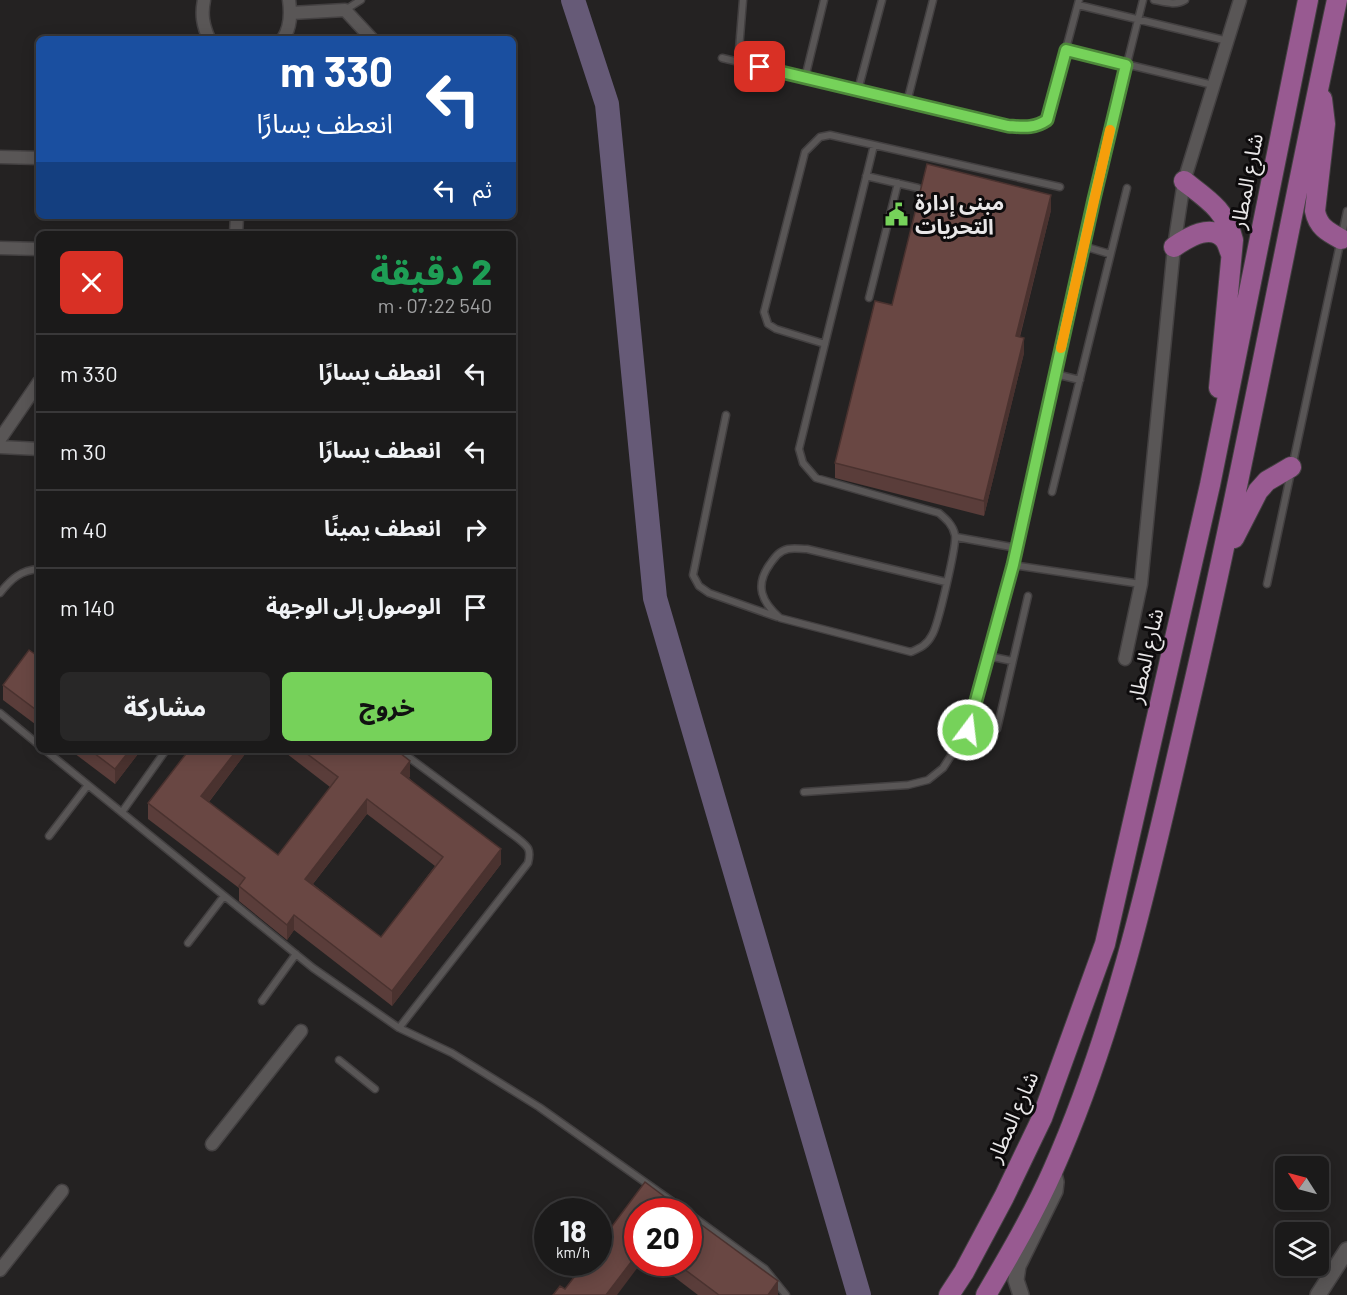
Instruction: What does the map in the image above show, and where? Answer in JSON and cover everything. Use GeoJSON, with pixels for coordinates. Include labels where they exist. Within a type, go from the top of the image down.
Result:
{"type":"FeatureCollection","features":[{"type":"Feature","properties":{"kind":"main road","name":"شارع المطار"},"geometry":{"type":"LineString","coordinates":[[949,1295],[999,1207],[1042,1118],[1106,944],[1210,486],[1308,0]]}},
{"type":"Feature","properties":{"kind":"main road"},"geometry":{"type":"LineString","coordinates":[[986,1295],[1053,1170],[1094,1064],[1130,948],[1222,562],[1337,0]]}},
{"type":"Feature","properties":{"kind":"main road"},"geometry":{"type":"LineString","coordinates":[[1319,82],[1324,124],[1315,212],[1321,226],[1328,233],[1341,239]]}},
{"type":"Feature","properties":{"kind":"main road"},"geometry":{"type":"LineString","coordinates":[[1184,181],[1224,215],[1233,240],[1210,486]]}},
{"type":"Feature","properties":{"kind":"main road"},"geometry":{"type":"LineString","coordinates":[[1174,247],[1195,234],[1208,232],[1225,240],[1231,254]]}},
{"type":"Feature","properties":{"kind":"main road"},"geometry":{"type":"LineString","coordinates":[[1222,562],[1258,491],[1267,481],[1291,467]]}},
{"type":"Feature","properties":{"kind":"street"},"geometry":{"type":"LineString","coordinates":[[204,0],[201,12],[208,36]]}},
{"type":"Feature","properties":{"kind":"street"},"geometry":{"type":"LineString","coordinates":[[284,36],[290,24],[289,0]]}},
{"type":"Feature","properties":{"kind":"street"},"geometry":{"type":"LineString","coordinates":[[1125,659],[1141,584],[1174,247],[1184,181],[1240,0]]}},
{"type":"Feature","properties":{"kind":"street"},"geometry":{"type":"LineString","coordinates":[[291,13],[345,10],[369,36]]}},
{"type":"Feature","properties":{"kind":"street"},"geometry":{"type":"LineString","coordinates":[[0,157],[36,158]]}},
{"type":"Feature","properties":{"kind":"street"},"geometry":{"type":"LineString","coordinates":[[0,248],[36,249]]}},
{"type":"Feature","properties":{"kind":"street"},"geometry":{"type":"LineString","coordinates":[[0,439],[36,386]]}},
{"type":"Feature","properties":{"kind":"street"},"geometry":{"type":"LineString","coordinates":[[0,447],[36,449]]}},
{"type":"Feature","properties":{"kind":"street"},"geometry":{"type":"LineString","coordinates":[[212,1144],[301,1031]]}},
{"type":"Feature","properties":{"kind":"street"},"geometry":{"type":"LineString","coordinates":[[1021,1295],[1016,1280],[1018,1266],[1054,1191],[1056,1182],[1053,1170]]}},
{"type":"Feature","properties":{"kind":"street"},"geometry":{"type":"LineString","coordinates":[[0,1270],[62,1191]]}},
{"type":"Feature","properties":{"kind":"street"},"geometry":{"type":"LineString","coordinates":[[1318,1295],[1347,1250]]}},
{"type":"Feature","properties":{"kind":"lane"},"geometry":{"type":"LineString","coordinates":[[345,10],[362,0]]}},
{"type":"Feature","properties":{"kind":"lane"},"geometry":{"type":"LineString","coordinates":[[738,62],[743,0]]}},
{"type":"Feature","properties":{"kind":"lane"},"geometry":{"type":"LineString","coordinates":[[805,78],[824,0]]}},
{"type":"Feature","properties":{"kind":"lane"},"geometry":{"type":"LineString","coordinates":[[858,90],[882,0]]}},
{"type":"Feature","properties":{"kind":"lane"},"geometry":{"type":"LineString","coordinates":[[907,102],[933,0]]}},
{"type":"Feature","properties":{"kind":"lane"},"geometry":{"type":"LineString","coordinates":[[804,792],[908,785],[928,780],[943,768],[968,730],[1013,565],[1083,246],[1143,0]]}},
{"type":"Feature","properties":{"kind":"lane"},"geometry":{"type":"LineString","coordinates":[[1154,0],[1168,3],[1185,0]]}},
{"type":"Feature","properties":{"kind":"lane"},"geometry":{"type":"LineString","coordinates":[[722,58],[1008,126],[1038,126],[1047,120],[1078,2],[1228,41]]}},
{"type":"Feature","properties":{"kind":"lane"},"geometry":{"type":"LineString","coordinates":[[1066,50],[1213,85]]}},
{"type":"Feature","properties":{"kind":"lane"},"geometry":{"type":"LineString","coordinates":[[825,344],[776,329],[768,324],[764,312],[805,152],[820,137],[830,135],[1060,187]]}},
{"type":"Feature","properties":{"kind":"lane"},"geometry":{"type":"LineString","coordinates":[[726,415],[693,576],[699,586],[709,593],[780,618],[911,652],[926,645],[934,633],[956,537],[950,523],[939,513],[816,478],[803,463],[799,449],[874,145]]}},
{"type":"Feature","properties":{"kind":"lane"},"geometry":{"type":"LineString","coordinates":[[866,176],[918,188]]}},
{"type":"Feature","properties":{"kind":"lane"},"geometry":{"type":"LineString","coordinates":[[869,298],[898,183]]}},
{"type":"Feature","properties":{"kind":"lane"},"geometry":{"type":"LineString","coordinates":[[1052,492],[1127,188]]}},
{"type":"Feature","properties":{"kind":"lane"},"geometry":{"type":"LineString","coordinates":[[1267,584],[1347,211]]}},
{"type":"Feature","properties":{"kind":"lane"},"geometry":{"type":"LineString","coordinates":[[1083,246],[1110,254]]}},
{"type":"Feature","properties":{"kind":"lane"},"geometry":{"type":"LineString","coordinates":[[1055,374],[1080,380]]}},
{"type":"Feature","properties":{"kind":"lane"},"geometry":{"type":"LineString","coordinates":[[956,537],[1017,548]]}},
{"type":"Feature","properties":{"kind":"lane"},"geometry":{"type":"LineString","coordinates":[[780,618],[768,607],[761,594],[762,575],[777,554],[789,549],[807,549],[946,582]]}},
{"type":"Feature","properties":{"kind":"lane"},"geometry":{"type":"LineString","coordinates":[[1013,565],[1141,584]]}},
{"type":"Feature","properties":{"kind":"lane"},"geometry":{"type":"LineString","coordinates":[[0,593],[11,579],[27,570],[36,569]]}},
{"type":"Feature","properties":{"kind":"lane"},"geometry":{"type":"LineString","coordinates":[[997,729],[1028,596]]}},
{"type":"Feature","properties":{"kind":"lane"},"geometry":{"type":"LineString","coordinates":[[988,656],[1012,661]]}},
{"type":"Feature","properties":{"kind":"lane"},"geometry":{"type":"LineString","coordinates":[[0,713],[36,743]]}},
{"type":"Feature","properties":{"kind":"lane"},"geometry":{"type":"LineString","coordinates":[[49,753],[296,954],[399,1028],[452,1053],[538,1107],[667,1198]]}},
{"type":"Feature","properties":{"kind":"lane"},"geometry":{"type":"LineString","coordinates":[[122,812],[164,753]]}},
{"type":"Feature","properties":{"kind":"lane"},"geometry":{"type":"LineString","coordinates":[[399,1028],[528,863],[530,854],[526,845],[516,837],[403,753]]}},
{"type":"Feature","properties":{"kind":"lane"},"geometry":{"type":"LineString","coordinates":[[49,836],[88,785]]}},
{"type":"Feature","properties":{"kind":"lane"},"geometry":{"type":"LineString","coordinates":[[188,943],[224,896]]}},
{"type":"Feature","properties":{"kind":"lane"},"geometry":{"type":"LineString","coordinates":[[262,1001],[296,954]]}},
{"type":"Feature","properties":{"kind":"lane"},"geometry":{"type":"LineString","coordinates":[[339,1060],[375,1089]]}},
{"type":"Feature","properties":{"kind":"lane"},"geometry":{"type":"LineString","coordinates":[[702,1223],[765,1269],[786,1295]]}},
{"type":"Feature","properties":{"kind":"building"},"geometry":{"type":"Polygon","coordinates":[[[927,164],[1051,195],[1016,336],[1024,338],[984,501],[835,463],[875,301],[892,305],[927,164]]]}},
{"type":"Feature","properties":{"kind":"building"},"geometry":{"type":"Polygon","coordinates":[[[29,650],[36,655],[36,710],[3,685],[29,650]]]}},
{"type":"Feature","properties":{"kind":"building"},"geometry":{"type":"Polygon","coordinates":[[[94,753],[128,753],[115,769],[94,753]]]}},
{"type":"Feature","properties":{"kind":"building"},"geometry":{"type":"Polygon","coordinates":[[[187,753],[235,753],[201,796],[278,855],[338,777],[306,753],[400,753],[410,761],[401,773],[501,849],[392,991],[294,915],[287,925],[239,886],[245,878],[148,803],[187,753]],[[367,799],[305,879],[381,937],[443,857],[367,799]]]}},
{"type":"Feature","properties":{"kind":"building"},"geometry":{"type":"Polygon","coordinates":[[[645,1182],[666,1198],[633,1198],[645,1182]]]}},
{"type":"Feature","properties":{"kind":"building"},"geometry":{"type":"Polygon","coordinates":[[[624,1210],[624,1271],[606,1295],[553,1295],[560,1286],[565,1289],[575,1276],[612,1276],[612,1226],[624,1210]]]}},
{"type":"Feature","properties":{"kind":"building"},"geometry":{"type":"Polygon","coordinates":[[[702,1225],[778,1281],[768,1295],[719,1295],[693,1276],[702,1276],[702,1225]]]}},
{"type":"Feature","properties":{"kind":"waterway"},"geometry":{"type":"LineString","coordinates":[[573,0],[607,104],[655,598],[859,1295]]}},
{"type":"Feature","properties":{"kind":"slow traffic"},"geometry":{"type":"LineString","coordinates":[[1061,348],[1110,130]]}},
{"type":"Feature","properties":{"kind":"place","name":"مبنى إدارة التحريات"},"geometry":{"type":"Point","coordinates":[897,215]}},
{"type":"Feature","properties":{"kind":"route"},"geometry":{"type":"LineString","coordinates":[[760,67],[1008,126],[1027,127],[1038,126],[1047,120],[1066,50],[1126,65],[1013,565],[968,730]]}}]}
